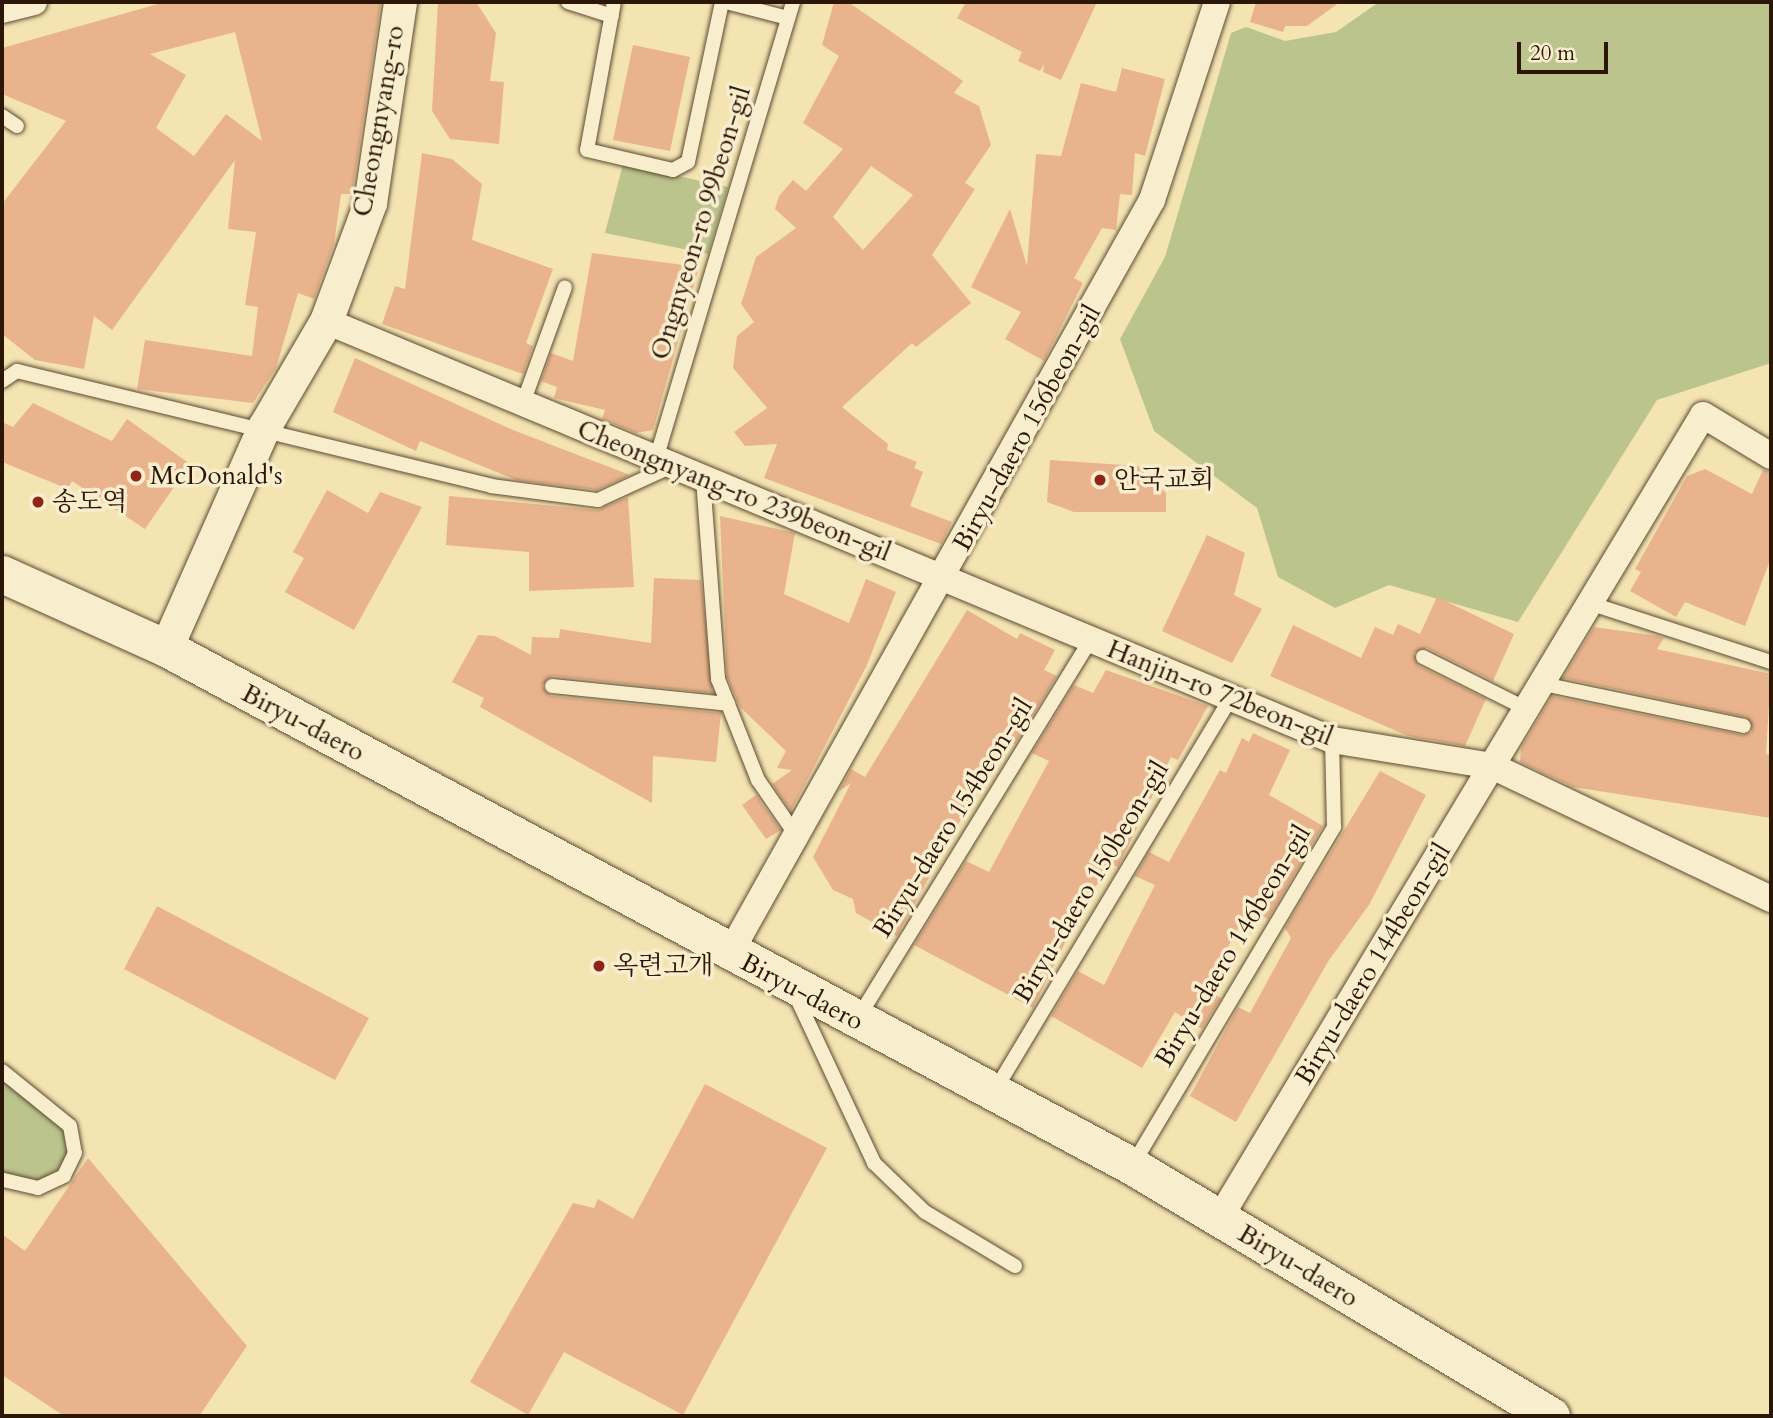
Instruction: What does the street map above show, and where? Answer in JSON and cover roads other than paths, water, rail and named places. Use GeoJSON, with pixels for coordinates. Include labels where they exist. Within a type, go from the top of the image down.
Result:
{"type":"FeatureCollection","features":[{"type":"Feature","properties":{"kind":"main road","name":"Biryu-daero"},"geometry":{"type":"LineString","coordinates":[[2,575],[166,648],[791,986],[1132,1166],[1551,1416]]}},
{"type":"Feature","properties":{"kind":"street"},"geometry":{"type":"LineString","coordinates":[[2,10],[34,2]]}},
{"type":"Feature","properties":{"kind":"street","name":"Cheongnyang-ro"},"geometry":{"type":"LineString","coordinates":[[166,648],[264,428],[326,321],[370,203],[400,2]]}},
{"type":"Feature","properties":{"kind":"street","name":"Biryu-daero 156beon-gil"},"geometry":{"type":"LineString","coordinates":[[730,953],[945,578],[1152,200],[1217,2]]}},
{"type":"Feature","properties":{"kind":"street","name":"Cheongnyang-ro 239beon-gil"},"geometry":{"type":"LineString","coordinates":[[326,321],[664,463],[703,482],[945,578]]}},
{"type":"Feature","properties":{"kind":"street","name":"Biryu-daero 144beon-gil"},"geometry":{"type":"LineString","coordinates":[[1219,1219],[1703,415],[1771,456]]}},
{"type":"Feature","properties":{"kind":"street","name":"Hanjin-ro 72beon-gil"},"geometry":{"type":"LineString","coordinates":[[945,578],[1090,641],[1332,740],[1492,766],[1771,899]]}},
{"type":"Feature","properties":{"kind":"lane"},"geometry":{"type":"LineString","coordinates":[[568,2],[613,9],[587,150],[673,170],[688,162],[724,2],[762,6],[788,19]]}},
{"type":"Feature","properties":{"kind":"lane","name":"Ongnyeon-ro 99beon-gil"},"geometry":{"type":"LineString","coordinates":[[664,463],[793,2]]}},
{"type":"Feature","properties":{"kind":"lane"},"geometry":{"type":"LineString","coordinates":[[2,116],[17,126]]}},
{"type":"Feature","properties":{"kind":"lane"},"geometry":{"type":"LineString","coordinates":[[523,403],[565,286]]}},
{"type":"Feature","properties":{"kind":"lane"},"geometry":{"type":"LineString","coordinates":[[2,381],[17,371],[264,428],[491,486],[598,499],[664,463]]}},
{"type":"Feature","properties":{"kind":"lane","name":"Cheongnyang-ro 239beon-gil"},"geometry":{"type":"LineString","coordinates":[[703,482],[718,680],[728,704]]}},
{"type":"Feature","properties":{"kind":"lane"},"geometry":{"type":"LineString","coordinates":[[1590,603],[1749,659],[1771,662]]}},
{"type":"Feature","properties":{"kind":"lane","name":"Biryu-daero 154beon-gil"},"geometry":{"type":"LineString","coordinates":[[857,1020],[1090,641]]}},
{"type":"Feature","properties":{"kind":"lane"},"geometry":{"type":"LineString","coordinates":[[1423,657],[1527,709]]}},
{"type":"Feature","properties":{"kind":"lane"},"geometry":{"type":"LineString","coordinates":[[1543,684],[1744,726]]}},
{"type":"Feature","properties":{"kind":"lane"},"geometry":{"type":"LineString","coordinates":[[552,685],[728,704],[758,780],[796,835]]}},
{"type":"Feature","properties":{"kind":"lane","name":"Biryu-daero 150beon-gil"},"geometry":{"type":"LineString","coordinates":[[994,1092],[1230,697]]}},
{"type":"Feature","properties":{"kind":"lane","name":"Biryu-daero 146beon-gil"},"geometry":{"type":"LineString","coordinates":[[1132,1166],[1334,827],[1332,740]]}},
{"type":"Feature","properties":{"kind":"lane"},"geometry":{"type":"LineString","coordinates":[[791,986],[874,1163],[925,1212],[1015,1265]]}},
{"type":"Feature","properties":{"kind":"lane"},"geometry":{"type":"LineString","coordinates":[[2,1071],[70,1126],[75,1153],[64,1176],[38,1188],[2,1180]]}},
{"type":"Feature","properties":{"kind":"place","name":"McDonald's"},"geometry":{"type":"Point","coordinates":[136,476]}},
{"type":"Feature","properties":{"kind":"place","name":"안국교회"},"geometry":{"type":"Point","coordinates":[1100,480]}},
{"type":"Feature","properties":{"kind":"place","name":"송도역"},"geometry":{"type":"Point","coordinates":[38,502]}},
{"type":"Feature","properties":{"kind":"place","name":"옥련고개"},"geometry":{"type":"Point","coordinates":[599,966]}}]}
